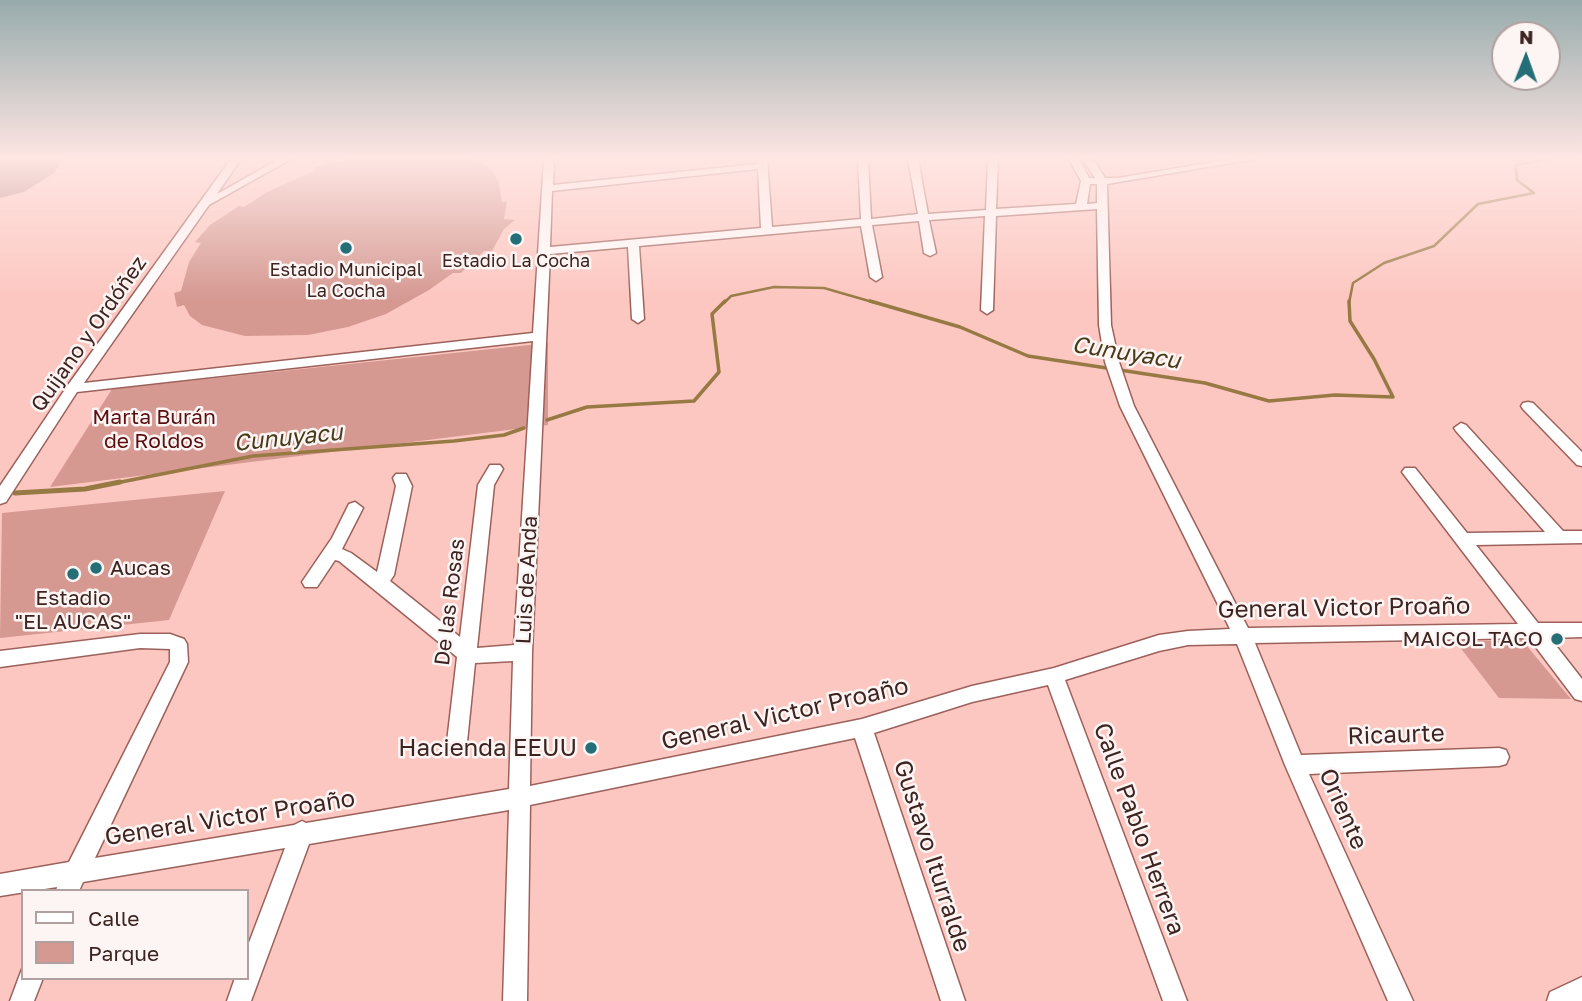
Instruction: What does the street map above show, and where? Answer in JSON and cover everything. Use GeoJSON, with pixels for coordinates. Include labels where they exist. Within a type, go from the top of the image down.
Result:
{"type":"FeatureCollection","features":[{"type":"Feature","properties":{"kind":"street","name":"Quijano y Ordóñez"},"geometry":{"type":"LineString","coordinates":[[0,498],[73,388],[202,206]]}},
{"type":"Feature","properties":{"kind":"street","name":"Luis de Anda"},"geometry":{"type":"LineString","coordinates":[[515,1001],[523,652],[547,206]]}},
{"type":"Feature","properties":{"kind":"street"},"geometry":{"type":"LineString","coordinates":[[765,206],[767,230]]}},
{"type":"Feature","properties":{"kind":"street"},"geometry":{"type":"LineString","coordinates":[[865,206],[876,277]]}},
{"type":"Feature","properties":{"kind":"street"},"geometry":{"type":"LineString","coordinates":[[922,206],[930,253]]}},
{"type":"Feature","properties":{"kind":"street"},"geometry":{"type":"LineString","coordinates":[[988,310],[991,206]]}},
{"type":"Feature","properties":{"kind":"street"},"geometry":{"type":"LineString","coordinates":[[545,251],[924,217],[1101,206]]}},
{"type":"Feature","properties":{"kind":"street","name":"Oriente"},"geometry":{"type":"LineString","coordinates":[[1101,206],[1105,326],[1122,393],[1242,636],[1295,765],[1401,1001]]}},
{"type":"Feature","properties":{"kind":"street"},"geometry":{"type":"LineString","coordinates":[[634,243],[638,319]]}},
{"type":"Feature","properties":{"kind":"street"},"geometry":{"type":"LineString","coordinates":[[73,388],[540,336]]}},
{"type":"Feature","properties":{"kind":"street"},"geometry":{"type":"LineString","coordinates":[[1528,406],[1582,461]]}},
{"type":"Feature","properties":{"kind":"street"},"geometry":{"type":"LineString","coordinates":[[1461,428],[1558,536]]}},
{"type":"Feature","properties":{"kind":"street","name":"De las Rosas"},"geometry":{"type":"LineString","coordinates":[[457,742],[486,485],[495,469]]}},
{"type":"Feature","properties":{"kind":"street"},"geometry":{"type":"LineString","coordinates":[[1410,472],[1582,693]]}},
{"type":"Feature","properties":{"kind":"street"},"geometry":{"type":"LineString","coordinates":[[379,582],[385,575],[401,503],[404,486],[401,478]]}},
{"type":"Feature","properties":{"kind":"street"},"geometry":{"type":"LineString","coordinates":[[311,582],[355,508]]}},
{"type":"Feature","properties":{"kind":"street"},"geometry":{"type":"LineString","coordinates":[[1461,538],[1582,537]]}},
{"type":"Feature","properties":{"kind":"street"},"geometry":{"type":"LineString","coordinates":[[331,552],[345,557],[379,582],[466,653],[478,656],[523,652]]}},
{"type":"Feature","properties":{"kind":"street","name":"General Victor Proaño"},"geometry":{"type":"LineString","coordinates":[[0,885],[71,881],[302,832],[518,798],[862,728],[972,694],[1054,676],[1159,643],[1188,638],[1582,630]]}},
{"type":"Feature","properties":{"kind":"street"},"geometry":{"type":"LineString","coordinates":[[0,659],[140,641],[170,640],[178,644],[180,650],[178,662],[71,881]]}},
{"type":"Feature","properties":{"kind":"street","name":"Calle Pablo Herrera"},"geometry":{"type":"LineString","coordinates":[[1054,676],[1175,1001]]}},
{"type":"Feature","properties":{"kind":"street","name":"Gustavo Iturralde"},"geometry":{"type":"LineString","coordinates":[[862,728],[953,1001]]}},
{"type":"Feature","properties":{"kind":"street","name":"Ricaurte"},"geometry":{"type":"LineString","coordinates":[[1295,765],[1499,757]]}},
{"type":"Feature","properties":{"kind":"street"},"geometry":{"type":"LineString","coordinates":[[248,977],[302,832]]}},
{"type":"Feature","properties":{"kind":"street"},"geometry":{"type":"LineString","coordinates":[[22,1001],[30,980]]}},
{"type":"Feature","properties":{"kind":"street"},"geometry":{"type":"LineString","coordinates":[[239,1001],[247,980]]}},
{"type":"Feature","properties":{"kind":"street"},"geometry":{"type":"LineString","coordinates":[[1559,1001],[1582,989]]}},
{"type":"Feature","properties":{"kind":"green space","name":"Estadio Municipal La Cocha"},"geometry":{"type":"Polygon","coordinates":[[[239,206],[506,206],[504,219],[515,220],[504,229],[492,251],[484,251],[461,273],[453,273],[386,314],[348,327],[308,335],[245,336],[202,325],[190,316],[184,305],[177,307],[174,293],[181,291],[189,262],[201,243],[195,242],[210,225],[239,206]]]}},
{"type":"Feature","properties":{"kind":"green space","name":"Marta Burán de Roldos"},"geometry":{"type":"Polygon","coordinates":[[[548,343],[548,425],[50,487],[112,389],[548,343]]]}},
{"type":"Feature","properties":{"kind":"green space","name":"Aucas"},"geometry":{"type":"Polygon","coordinates":[[[225,491],[169,620],[0,638],[2,513],[225,491]]]}},
{"type":"Feature","properties":{"kind":"green space"},"geometry":{"type":"Polygon","coordinates":[[[1522,640],[1571,699],[1499,698],[1456,642],[1522,640]]]}},
{"type":"Feature","properties":{"kind":"waterway","name":"Cunuyacu"},"geometry":{"type":"LineString","coordinates":[[1349,303],[1353,283],[1384,263],[1434,246],[1476,206]]}},
{"type":"Feature","properties":{"kind":"waterway","name":"Cunuyacu"},"geometry":{"type":"LineString","coordinates":[[724,303],[731,296],[774,287],[824,288],[876,303]]}},
{"type":"Feature","properties":{"kind":"waterway","name":"Cunuyacu"},"geometry":{"type":"LineString","coordinates":[[547,420],[587,407],[694,401],[719,372],[712,314],[725,301]]}},
{"type":"Feature","properties":{"kind":"waterway","name":"Cunuyacu"},"geometry":{"type":"LineString","coordinates":[[870,301],[960,327],[1028,356],[1205,383],[1269,401],[1335,395],[1393,397],[1374,359],[1350,321],[1349,303]]}},
{"type":"Feature","properties":{"kind":"waterway","name":"Cunuyacu"},"geometry":{"type":"LineString","coordinates":[[111,484],[253,456],[454,441],[504,435],[524,428]]}},
{"type":"Feature","properties":{"kind":"waterway","name":"Cunuyacu"},"geometry":{"type":"LineString","coordinates":[[15,493],[85,489],[120,482]]}},
{"type":"Feature","properties":{"kind":"place","name":"Estadio La Cocha"},"geometry":{"type":"Point","coordinates":[516,239]}},
{"type":"Feature","properties":{"kind":"place","name":"Estadio Municipal La Cocha"},"geometry":{"type":"Point","coordinates":[346,248]}},
{"type":"Feature","properties":{"kind":"place","name":"Aucas"},"geometry":{"type":"Point","coordinates":[96,568]}},
{"type":"Feature","properties":{"kind":"place","name":"Estadio \"EL AUCAS\""},"geometry":{"type":"Point","coordinates":[73,574]}},
{"type":"Feature","properties":{"kind":"place","name":"MAICOL TACO"},"geometry":{"type":"Point","coordinates":[1557,639]}},
{"type":"Feature","properties":{"kind":"place","name":"Hacienda EEUU"},"geometry":{"type":"Point","coordinates":[591,748]}}]}
